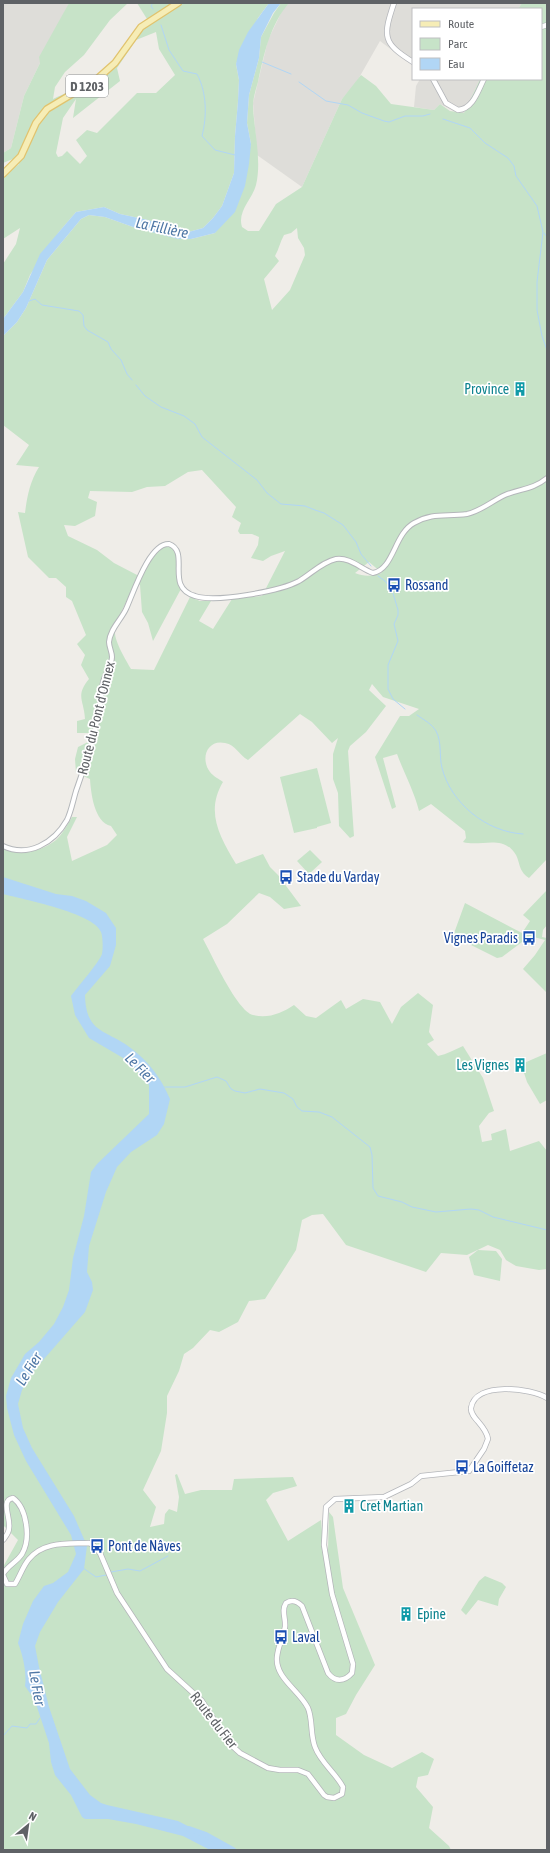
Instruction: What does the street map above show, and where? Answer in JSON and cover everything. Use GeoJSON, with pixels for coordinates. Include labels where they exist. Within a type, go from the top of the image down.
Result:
{"type":"FeatureCollection","features":[{"type":"Feature","properties":{"kind":"main road","name":"D 1203"},"geometry":{"type":"LineString","coordinates":[[3,174],[20,156],[36,123],[47,109],[98,79],[115,63],[141,28],[178,3]]}},
{"type":"Feature","properties":{"kind":"main road"},"geometry":{"type":"LineString","coordinates":[[394,3],[387,25],[387,36],[393,48],[412,61]]}},
{"type":"Feature","properties":{"kind":"main road"},"geometry":{"type":"LineString","coordinates":[[434,80],[446,104],[458,110],[467,107],[471,103],[483,80]]}},
{"type":"Feature","properties":{"kind":"main road","name":"Route du Fier"},"geometry":{"type":"LineString","coordinates":[[3,1575],[7,1584],[15,1584],[28,1560],[40,1550],[50,1545],[93,1544],[100,1553],[117,1593],[167,1669],[202,1701],[234,1747],[268,1768],[303,1771],[312,1778],[327,1797],[334,1798],[342,1794],[343,1787],[321,1760],[312,1738],[308,1710],[303,1700],[282,1676],[277,1663],[285,1625],[283,1609],[286,1603],[292,1601],[302,1606],[328,1673],[333,1678],[341,1681],[345,1680],[352,1673],[353,1664],[332,1594],[324,1545],[324,1518],[326,1507],[329,1502],[339,1498],[384,1497],[410,1484],[421,1476],[469,1470],[484,1449],[488,1439],[484,1427],[472,1414],[471,1408],[476,1398],[486,1391],[503,1389],[538,1393],[547,1398]]}},
{"type":"Feature","properties":{"kind":"main road"},"geometry":{"type":"LineString","coordinates":[[3,1540],[9,1530],[10,1524],[4,1506],[5,1502],[13,1498],[20,1506],[27,1526],[27,1538],[22,1554],[7,1567],[3,1575]]}},
{"type":"Feature","properties":{"kind":"street","name":"Route du Pont d'Onnex"},"geometry":{"type":"LineString","coordinates":[[3,846],[7,848],[30,850],[51,840],[67,820],[83,774],[98,720],[103,682],[112,657],[109,641],[113,629],[126,609],[139,576],[156,550],[162,545],[169,544],[177,550],[179,577],[182,588],[191,595],[204,598],[227,597],[283,587],[299,581],[320,566],[336,559],[345,560],[373,573],[382,570],[387,564],[398,541],[412,524],[426,516],[475,512],[505,496],[534,488],[547,478]]}},
{"type":"Feature","properties":{"kind":"shaded area"},"geometry":{"type":"Polygon","coordinates":[[[3,3],[69,3],[24,96],[11,148],[3,153],[3,3]]]}},
{"type":"Feature","properties":{"kind":"shaded area"},"geometry":{"type":"Polygon","coordinates":[[[289,3],[522,3],[519,8],[412,8],[412,65],[380,41],[356,83],[342,99],[302,187],[257,155],[253,103],[268,40],[283,9],[289,3]]]}},
{"type":"Feature","properties":{"kind":"shaded area"},"geometry":{"type":"Polygon","coordinates":[[[419,80],[480,80],[464,113],[457,113],[440,104],[434,110],[414,107],[416,86],[419,80]]]}},
{"type":"Feature","properties":{"kind":"green space"},"geometry":{"type":"Polygon","coordinates":[[[69,3],[128,3],[110,20],[84,55],[65,72],[55,87],[53,99],[86,83],[108,66],[133,33],[147,19],[137,3],[269,3],[258,18],[236,64],[239,80],[234,173],[222,206],[213,218],[203,228],[185,233],[148,220],[120,214],[104,207],[76,212],[59,232],[30,275],[23,292],[3,319],[3,264],[16,244],[20,228],[3,239],[3,177],[19,164],[13,159],[3,163],[3,153],[11,148],[24,96],[40,63],[39,57],[69,3]],[[156,32],[136,40],[117,68],[120,81],[73,118],[76,99],[63,118],[56,153],[58,157],[62,156],[67,151],[80,164],[87,156],[76,140],[87,130],[97,133],[137,93],[156,93],[175,75],[159,49],[156,32]]]}},
{"type":"Feature","properties":{"kind":"green space"},"geometry":{"type":"Polygon","coordinates":[[[281,3],[289,3],[272,30],[254,97],[253,106],[258,156],[258,175],[254,190],[243,211],[241,221],[242,227],[248,231],[259,231],[276,204],[302,187],[342,99],[361,75],[376,86],[391,104],[434,110],[440,104],[450,111],[464,113],[480,80],[542,80],[542,8],[519,8],[522,3],[547,3],[547,859],[529,878],[521,869],[516,855],[509,847],[503,844],[490,842],[463,842],[466,838],[465,831],[431,804],[419,811],[412,789],[397,754],[383,758],[396,807],[392,809],[375,757],[400,716],[409,716],[419,709],[383,697],[372,684],[369,690],[386,706],[366,732],[350,746],[348,751],[354,836],[350,838],[339,826],[338,793],[333,779],[333,754],[338,738],[332,743],[312,722],[300,714],[248,760],[235,748],[225,743],[214,744],[207,751],[207,767],[214,776],[223,782],[215,804],[217,824],[220,834],[236,864],[263,854],[270,867],[278,875],[301,906],[284,909],[270,897],[259,893],[227,924],[203,939],[240,1004],[253,1015],[269,1016],[294,1005],[306,1016],[316,1018],[341,1000],[346,1009],[363,999],[380,1002],[392,1024],[401,1007],[418,993],[433,1005],[429,1032],[434,1040],[427,1044],[438,1056],[463,1046],[483,1078],[494,1111],[489,1113],[479,1126],[482,1142],[492,1140],[491,1134],[506,1129],[510,1151],[539,1141],[547,1151],[547,1269],[539,1270],[516,1266],[506,1260],[500,1250],[488,1245],[467,1255],[441,1253],[426,1272],[346,1245],[323,1214],[312,1215],[302,1220],[296,1250],[265,1299],[249,1301],[238,1322],[219,1332],[210,1330],[193,1348],[184,1354],[179,1371],[167,1396],[167,1413],[161,1451],[143,1490],[156,1507],[150,1527],[164,1524],[165,1514],[169,1509],[177,1512],[179,1497],[175,1475],[177,1474],[185,1494],[201,1490],[232,1490],[234,1479],[293,1477],[297,1486],[273,1493],[266,1500],[288,1541],[321,1520],[324,1552],[328,1551],[329,1512],[333,1517],[343,1588],[375,1665],[346,1714],[336,1718],[336,1735],[364,1755],[392,1768],[422,1752],[434,1759],[428,1775],[418,1777],[416,1787],[433,1807],[429,1828],[449,1846],[451,1850],[3,1850],[3,1567],[18,1540],[3,1525],[3,848],[17,852],[31,852],[44,847],[58,838],[72,817],[77,817],[67,837],[72,861],[107,845],[117,835],[111,826],[105,823],[97,813],[91,792],[90,779],[76,773],[75,759],[78,747],[88,742],[89,733],[77,733],[77,721],[85,719],[81,694],[89,679],[81,665],[85,655],[77,644],[86,635],[72,601],[66,597],[66,587],[56,578],[49,578],[28,557],[18,512],[25,513],[29,489],[39,467],[16,465],[29,445],[3,425],[3,336],[17,322],[26,308],[47,260],[81,219],[89,215],[105,217],[133,227],[191,239],[215,233],[251,144],[247,123],[249,95],[259,58],[261,37],[281,3]],[[297,228],[291,233],[284,235],[275,256],[279,261],[264,279],[272,310],[290,290],[305,255],[304,248],[298,238],[297,228]],[[202,470],[188,472],[165,486],[147,487],[132,492],[90,491],[88,498],[97,502],[95,516],[75,526],[64,525],[68,536],[97,550],[114,563],[139,576],[156,551],[166,544],[177,550],[182,587],[153,641],[148,623],[142,612],[140,585],[136,582],[116,626],[116,640],[131,669],[154,670],[190,597],[200,601],[211,601],[199,621],[213,629],[232,599],[262,596],[285,551],[271,556],[263,561],[251,558],[258,545],[259,537],[252,534],[240,534],[238,531],[241,523],[232,517],[236,507],[202,470]],[[369,562],[355,573],[368,576],[382,573],[369,562]]]}},
{"type":"Feature","properties":{"kind":"green space"},"geometry":{"type":"Polygon","coordinates":[[[317,768],[331,823],[294,833],[280,777],[317,768]]]}},
{"type":"Feature","properties":{"kind":"green space"},"geometry":{"type":"Polygon","coordinates":[[[310,850],[322,862],[309,874],[297,861],[310,850]]]}},
{"type":"Feature","properties":{"kind":"green space"},"geometry":{"type":"Polygon","coordinates":[[[547,890],[547,925],[543,930],[542,937],[547,938],[547,993],[523,969],[545,940],[530,936],[502,957],[497,958],[453,936],[465,903],[522,933],[530,921],[523,915],[547,890]]]}},
{"type":"Feature","properties":{"kind":"green space"},"geometry":{"type":"Polygon","coordinates":[[[547,1053],[547,1100],[540,1104],[527,1082],[522,1067],[524,1063],[547,1053]]]}},
{"type":"Feature","properties":{"kind":"green space"},"geometry":{"type":"Polygon","coordinates":[[[478,1250],[496,1251],[502,1259],[500,1281],[474,1275],[469,1257],[478,1250]]]}},
{"type":"Feature","properties":{"kind":"green space"},"geometry":{"type":"Polygon","coordinates":[[[485,1576],[502,1583],[506,1587],[499,1599],[498,1606],[478,1600],[466,1615],[461,1610],[479,1581],[485,1576]]]}},
{"type":"Feature","properties":{"kind":"water","name":"La Fillière"},"geometry":{"type":"Polygon","coordinates":[[[269,3],[281,3],[273,13],[261,37],[259,58],[249,95],[247,123],[251,144],[249,164],[245,186],[235,212],[215,233],[191,239],[178,239],[133,227],[105,217],[89,215],[81,219],[47,260],[26,308],[17,322],[3,336],[3,319],[23,292],[40,254],[76,212],[104,207],[120,214],[148,220],[185,233],[203,228],[213,218],[222,206],[234,173],[239,80],[236,64],[239,50],[248,32],[269,3]]]}},
{"type":"Feature","properties":{"kind":"water"},"geometry":{"type":"Polygon","coordinates":[[[3,877],[56,894],[72,896],[86,901],[106,913],[116,928],[116,945],[110,966],[85,995],[86,1008],[89,1018],[100,1030],[132,1049],[150,1065],[163,1084],[170,1099],[164,1124],[157,1135],[131,1152],[117,1167],[106,1192],[89,1246],[87,1272],[92,1282],[93,1290],[85,1312],[30,1375],[22,1390],[18,1404],[23,1428],[32,1448],[74,1516],[87,1546],[84,1569],[58,1602],[40,1632],[35,1646],[39,1667],[49,1707],[70,1769],[90,1795],[101,1803],[107,1805],[178,1821],[223,1844],[231,1850],[210,1850],[183,1836],[136,1824],[108,1819],[85,1819],[82,1817],[71,1795],[55,1775],[51,1762],[49,1743],[37,1707],[25,1686],[24,1664],[18,1643],[23,1624],[33,1601],[44,1586],[53,1583],[68,1572],[76,1554],[71,1535],[26,1461],[14,1435],[7,1408],[6,1396],[11,1378],[25,1354],[39,1342],[54,1324],[63,1307],[69,1290],[73,1258],[84,1216],[91,1172],[97,1164],[149,1114],[149,1085],[130,1062],[89,1038],[75,1015],[71,996],[102,954],[103,943],[101,932],[96,925],[72,913],[41,903],[3,894],[3,877]]]}},
{"type":"Feature","properties":{"kind":"waterway"},"geometry":{"type":"LineString","coordinates":[[153,3],[151,6],[153,9]]}},
{"type":"Feature","properties":{"kind":"waterway"},"geometry":{"type":"LineString","coordinates":[[161,25],[169,50],[183,71],[197,74],[203,89],[205,121],[202,136],[215,150],[235,155]]}},
{"type":"Feature","properties":{"kind":"waterway"},"geometry":{"type":"LineString","coordinates":[[262,62],[291,74]]}},
{"type":"Feature","properties":{"kind":"waterway"},"geometry":{"type":"LineString","coordinates":[[299,82],[326,101],[348,105],[362,113],[384,121],[389,122],[405,116],[423,116],[430,114]]}},
{"type":"Feature","properties":{"kind":"waterway"},"geometry":{"type":"LineString","coordinates":[[443,119],[470,128],[485,143],[508,158],[514,166],[516,176],[537,206],[543,232],[537,282],[537,310],[542,336],[547,350]]}},
{"type":"Feature","properties":{"kind":"waterway"},"geometry":{"type":"LineString","coordinates":[[544,233],[547,237]]}},
{"type":"Feature","properties":{"kind":"waterway"},"geometry":{"type":"LineString","coordinates":[[29,301],[35,299],[42,305],[79,311],[83,315],[84,326],[87,330],[108,342],[111,349],[121,360],[127,374],[132,380]]}},
{"type":"Feature","properties":{"kind":"waterway"},"geometry":{"type":"LineString","coordinates":[[136,385],[145,396],[161,407],[184,416],[195,424],[202,437],[257,480],[267,493],[281,504],[305,506],[324,513],[343,525],[356,542],[361,554],[371,566]]}},
{"type":"Feature","properties":{"kind":"waterway"},"geometry":{"type":"LineString","coordinates":[[378,576],[385,581],[392,590],[398,610],[398,615],[394,624],[398,641],[388,665],[388,689],[393,699],[405,709]]}},
{"type":"Feature","properties":{"kind":"waterway"},"geometry":{"type":"LineString","coordinates":[[417,715],[430,724],[436,731],[439,740],[442,768],[453,793],[462,804],[483,821],[496,828],[523,834]]}},
{"type":"Feature","properties":{"kind":"waterway"},"geometry":{"type":"LineString","coordinates":[[165,1087],[185,1087],[217,1077],[226,1081],[231,1089],[235,1091],[245,1093],[260,1089],[284,1093],[293,1099],[297,1107],[302,1111],[319,1112],[332,1117],[370,1147],[372,1155],[373,1188],[378,1196],[402,1202],[412,1207],[436,1212],[471,1209],[479,1210],[493,1217],[547,1230]]}},
{"type":"Feature","properties":{"kind":"waterway"},"geometry":{"type":"LineString","coordinates":[[111,1572],[128,1569],[140,1571],[168,1556]]}},
{"type":"Feature","properties":{"kind":"waterway"},"geometry":{"type":"LineString","coordinates":[[83,1568],[96,1577],[106,1575]]}},
{"type":"Feature","properties":{"kind":"waterway"},"geometry":{"type":"LineString","coordinates":[[3,1736],[12,1726],[27,1728],[30,1724],[36,1724],[40,1718]]}},
{"type":"Feature","properties":{"kind":"waterway","name":"Le Fier"},"geometry":{"type":"LineString","coordinates":[[189,1829],[206,1835],[233,1850]]}},
{"type":"Feature","properties":{"kind":"place","name":"Province"},"geometry":{"type":"Point","coordinates":[520,389]}},
{"type":"Feature","properties":{"kind":"place","name":"Rossand"},"geometry":{"type":"Point","coordinates":[394,585]}},
{"type":"Feature","properties":{"kind":"place","name":"Stade du Varday"},"geometry":{"type":"Point","coordinates":[286,877]}},
{"type":"Feature","properties":{"kind":"place","name":"Vignes Paradis"},"geometry":{"type":"Point","coordinates":[529,938]}},
{"type":"Feature","properties":{"kind":"place","name":"Les Vignes"},"geometry":{"type":"Point","coordinates":[520,1065]}},
{"type":"Feature","properties":{"kind":"place","name":"La Goiffetaz"},"geometry":{"type":"Point","coordinates":[462,1467]}},
{"type":"Feature","properties":{"kind":"place","name":"Cret Martian"},"geometry":{"type":"Point","coordinates":[349,1506]}},
{"type":"Feature","properties":{"kind":"place","name":"Pont de Nâves"},"geometry":{"type":"Point","coordinates":[97,1546]}},
{"type":"Feature","properties":{"kind":"place","name":"Epine"},"geometry":{"type":"Point","coordinates":[406,1614]}},
{"type":"Feature","properties":{"kind":"place","name":"Laval"},"geometry":{"type":"Point","coordinates":[281,1637]}}]}
